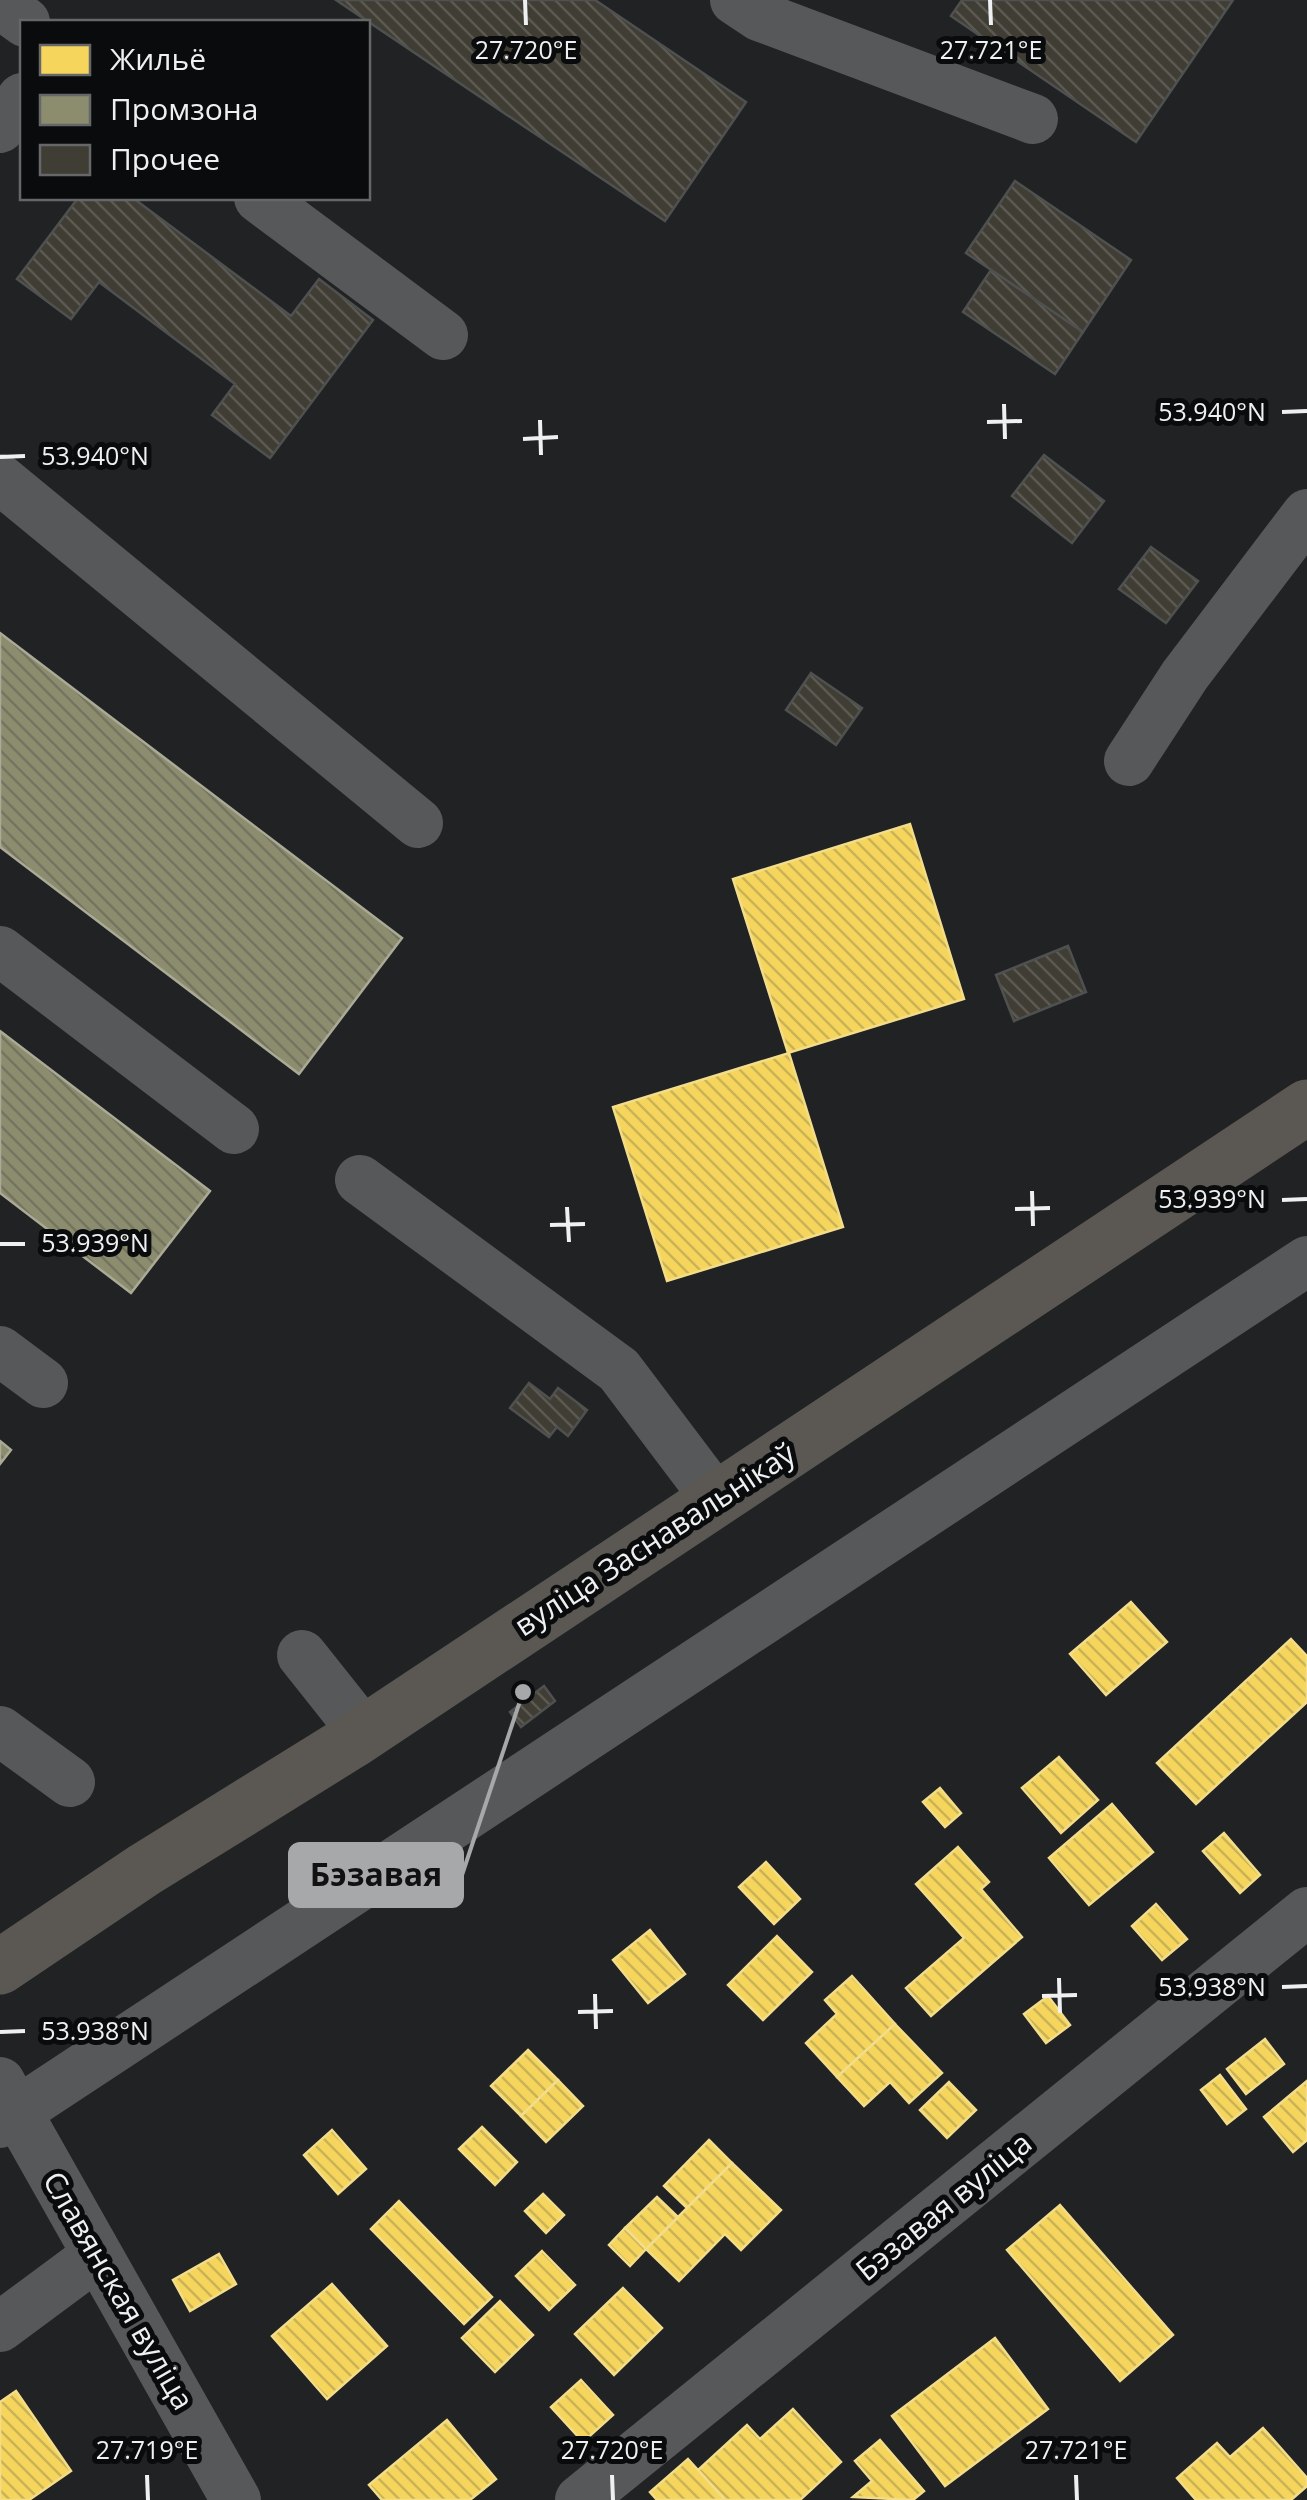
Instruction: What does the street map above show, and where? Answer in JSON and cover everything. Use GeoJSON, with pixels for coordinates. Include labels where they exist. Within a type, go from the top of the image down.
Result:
{"type":"FeatureCollection","features":[{"type":"Feature","properties":{"kind":"main road","name":"вуліца Заснавальнікаў"},"geometry":{"type":"LineString","coordinates":[[0,1967],[364,1733],[1307,1107]]}},
{"type":"Feature","properties":{"kind":"street"},"geometry":{"type":"LineString","coordinates":[[0,4],[22,20]]}},
{"type":"Feature","properties":{"kind":"street"},"geometry":{"type":"LineString","coordinates":[[754,5],[1033,119]]}},
{"type":"Feature","properties":{"kind":"street"},"geometry":{"type":"LineString","coordinates":[[0,128],[20,101]]}},
{"type":"Feature","properties":{"kind":"street"},"geometry":{"type":"LineString","coordinates":[[263,200],[444,335]]}},
{"type":"Feature","properties":{"kind":"street"},"geometry":{"type":"LineString","coordinates":[[0,479],[418,823]]}},
{"type":"Feature","properties":{"kind":"street"},"geometry":{"type":"LineString","coordinates":[[1128,761],[1185,675],[1307,514]]}},
{"type":"Feature","properties":{"kind":"street"},"geometry":{"type":"LineString","coordinates":[[0,951],[234,1129]]}},
{"type":"Feature","properties":{"kind":"street"},"geometry":{"type":"LineString","coordinates":[[360,1180],[618,1370],[717,1500]]}},
{"type":"Feature","properties":{"kind":"street"},"geometry":{"type":"LineString","coordinates":[[6,2106],[1307,1261]]}},
{"type":"Feature","properties":{"kind":"street"},"geometry":{"type":"LineString","coordinates":[[0,1351],[43,1383]]}},
{"type":"Feature","properties":{"kind":"street"},"geometry":{"type":"LineString","coordinates":[[302,1655],[364,1733]]}},
{"type":"Feature","properties":{"kind":"street"},"geometry":{"type":"LineString","coordinates":[[0,1731],[70,1782]]}},
{"type":"Feature","properties":{"kind":"street","name":"Бэзавая вуліца"},"geometry":{"type":"LineString","coordinates":[[580,2500],[1300,1930]]}},
{"type":"Feature","properties":{"kind":"street","name":"Славянская вуліца"},"geometry":{"type":"LineString","coordinates":[[6,2106],[98,2255],[236,2500]]}},
{"type":"Feature","properties":{"kind":"street"},"geometry":{"type":"LineString","coordinates":[[0,2327],[98,2255]]}},
{"type":"Feature","properties":{"kind":"building: Жильё"},"geometry":{"type":"Polygon","coordinates":[[[910,824],[964,999],[788,1053],[733,879],[910,824]]]}},
{"type":"Feature","properties":{"kind":"building: Жильё"},"geometry":{"type":"Polygon","coordinates":[[[789,1053],[843,1227],[667,1281],[613,1107],[789,1053]]]}},
{"type":"Feature","properties":{"kind":"building: Жильё"},"geometry":{"type":"Polygon","coordinates":[[[1131,1602],[1167,1642],[1106,1695],[1070,1654],[1131,1602]]]}},
{"type":"Feature","properties":{"kind":"building: Жильё"},"geometry":{"type":"Polygon","coordinates":[[[1291,1639],[1307,1656],[1307,1702],[1196,1804],[1157,1763],[1291,1639]]]}},
{"type":"Feature","properties":{"kind":"building: Жильё"},"geometry":{"type":"Polygon","coordinates":[[[1059,1757],[1098,1800],[1061,1833],[1022,1788],[1059,1757]]]}},
{"type":"Feature","properties":{"kind":"building: Жильё"},"geometry":{"type":"Polygon","coordinates":[[[940,1788],[961,1813],[945,1827],[923,1802],[940,1788]]]}},
{"type":"Feature","properties":{"kind":"building: Жильё"},"geometry":{"type":"Polygon","coordinates":[[[1112,1804],[1153,1852],[1089,1905],[1049,1858],[1112,1804]]]}},
{"type":"Feature","properties":{"kind":"building: Жильё"},"geometry":{"type":"Polygon","coordinates":[[[1224,1833],[1260,1875],[1240,1893],[1203,1851],[1224,1833]]]}},
{"type":"Feature","properties":{"kind":"building: Жильё"},"geometry":{"type":"Polygon","coordinates":[[[958,1847],[989,1882],[981,1889],[1022,1937],[931,2016],[906,1988],[964,1938],[916,1884],[958,1847]]]}},
{"type":"Feature","properties":{"kind":"building: Жильё"},"geometry":{"type":"Polygon","coordinates":[[[766,1862],[800,1899],[774,1924],[739,1887],[766,1862]]]}},
{"type":"Feature","properties":{"kind":"building: Жильё"},"geometry":{"type":"Polygon","coordinates":[[[1156,1904],[1187,1939],[1162,1960],[1132,1926],[1156,1904]]]}},
{"type":"Feature","properties":{"kind":"building: Жильё"},"geometry":{"type":"Polygon","coordinates":[[[650,1930],[685,1974],[648,2003],[613,1960],[650,1930]]]}},
{"type":"Feature","properties":{"kind":"building: Жильё"},"geometry":{"type":"Polygon","coordinates":[[[777,1936],[812,1972],[763,2020],[728,1985],[777,1936]]]}},
{"type":"Feature","properties":{"kind":"building: Жильё"},"geometry":{"type":"Polygon","coordinates":[[[852,1976],[895,2024],[837,2077],[806,2043],[837,2014],[825,2000],[852,1976]]]}},
{"type":"Feature","properties":{"kind":"building: Жильё"},"geometry":{"type":"Polygon","coordinates":[[[1048,1996],[1070,2025],[1046,2043],[1024,2014],[1048,1996]]]}},
{"type":"Feature","properties":{"kind":"building: Жильё"},"geometry":{"type":"Polygon","coordinates":[[[895,2024],[942,2073],[909,2103],[890,2082],[864,2106],[837,2077],[895,2024]]]}},
{"type":"Feature","properties":{"kind":"building: Жильё"},"geometry":{"type":"Polygon","coordinates":[[[1265,2039],[1284,2064],[1246,2094],[1227,2069],[1265,2039]]]}},
{"type":"Feature","properties":{"kind":"building: Жильё"},"geometry":{"type":"Polygon","coordinates":[[[528,2050],[558,2080],[521,2116],[491,2086],[528,2050]]]}},
{"type":"Feature","properties":{"kind":"building: Жильё"},"geometry":{"type":"Polygon","coordinates":[[[1220,2075],[1246,2109],[1227,2124],[1201,2090],[1220,2075]]]}},
{"type":"Feature","properties":{"kind":"building: Жильё"},"geometry":{"type":"Polygon","coordinates":[[[558,2080],[583,2106],[546,2142],[521,2116],[558,2080]]]}},
{"type":"Feature","properties":{"kind":"building: Жильё"},"geometry":{"type":"Polygon","coordinates":[[[1307,2081],[1307,2140],[1293,2152],[1264,2117],[1307,2081]]]}},
{"type":"Feature","properties":{"kind":"building: Жильё"},"geometry":{"type":"Polygon","coordinates":[[[949,2082],[976,2110],[947,2138],[920,2110],[949,2082]]]}},
{"type":"Feature","properties":{"kind":"building: Жильё"},"geometry":{"type":"Polygon","coordinates":[[[482,2127],[517,2162],[495,2185],[459,2149],[482,2127]]]}},
{"type":"Feature","properties":{"kind":"building: Жильё"},"geometry":{"type":"Polygon","coordinates":[[[332,2130],[366,2169],[338,2194],[304,2155],[332,2130]]]}},
{"type":"Feature","properties":{"kind":"building: Жильё"},"geometry":{"type":"Polygon","coordinates":[[[709,2140],[732,2163],[687,2208],[664,2186],[709,2140]]]}},
{"type":"Feature","properties":{"kind":"building: Жильё"},"geometry":{"type":"Polygon","coordinates":[[[732,2163],[781,2210],[741,2250],[725,2234],[679,2281],[646,2249],[732,2163]]]}},
{"type":"Feature","properties":{"kind":"building: Жильё"},"geometry":{"type":"Polygon","coordinates":[[[543,2194],[564,2215],[546,2233],[525,2211],[543,2194]]]}},
{"type":"Feature","properties":{"kind":"building: Жильё"},"geometry":{"type":"Polygon","coordinates":[[[657,2197],[678,2217],[646,2249],[625,2228],[657,2197]]]}},
{"type":"Feature","properties":{"kind":"building: Жильё"},"geometry":{"type":"Polygon","coordinates":[[[399,2201],[492,2297],[464,2324],[371,2229],[399,2201]]]}},
{"type":"Feature","properties":{"kind":"building: Жильё"},"geometry":{"type":"Polygon","coordinates":[[[1060,2205],[1173,2335],[1120,2381],[1007,2250],[1060,2205]]]}},
{"type":"Feature","properties":{"kind":"building: Жильё"},"geometry":{"type":"Polygon","coordinates":[[[625,2228],[646,2249],[630,2266],[609,2245],[625,2228]]]}},
{"type":"Feature","properties":{"kind":"building: Жильё"},"geometry":{"type":"Polygon","coordinates":[[[542,2251],[575,2285],[549,2310],[516,2276],[542,2251]]]}},
{"type":"Feature","properties":{"kind":"building: Жильё"},"geometry":{"type":"Polygon","coordinates":[[[219,2254],[236,2284],[190,2311],[173,2280],[219,2254]]]}},
{"type":"Feature","properties":{"kind":"building: Жильё"},"geometry":{"type":"Polygon","coordinates":[[[332,2284],[387,2346],[327,2399],[272,2336],[332,2284]]]}},
{"type":"Feature","properties":{"kind":"building: Жильё"},"geometry":{"type":"Polygon","coordinates":[[[623,2288],[662,2328],[614,2375],[575,2334],[623,2288]]]}},
{"type":"Feature","properties":{"kind":"building: Жильё"},"geometry":{"type":"Polygon","coordinates":[[[500,2301],[533,2335],[495,2372],[462,2338],[500,2301]]]}},
{"type":"Feature","properties":{"kind":"building: Жильё"},"geometry":{"type":"Polygon","coordinates":[[[995,2338],[1048,2409],[945,2486],[892,2416],[995,2338]]]}},
{"type":"Feature","properties":{"kind":"building: Жильё"},"geometry":{"type":"Polygon","coordinates":[[[581,2380],[613,2415],[583,2442],[551,2407],[581,2380]]]}},
{"type":"Feature","properties":{"kind":"building: Жильё"},"geometry":{"type":"Polygon","coordinates":[[[16,2391],[71,2471],[29,2500],[0,2500],[0,2402],[16,2391]]]}},
{"type":"Feature","properties":{"kind":"building: Жильё"},"geometry":{"type":"Polygon","coordinates":[[[793,2409],[841,2462],[800,2500],[725,2500],[698,2470],[747,2425],[760,2439],[793,2409]]]}},
{"type":"Feature","properties":{"kind":"building: Жильё"},"geometry":{"type":"Polygon","coordinates":[[[447,2420],[496,2479],[470,2500],[382,2500],[369,2485],[447,2420]]]}},
{"type":"Feature","properties":{"kind":"building: Жильё"},"geometry":{"type":"Polygon","coordinates":[[[1263,2428],[1307,2478],[1307,2486],[1291,2500],[1196,2500],[1177,2478],[1217,2443],[1230,2457],[1263,2428]]]}},
{"type":"Feature","properties":{"kind":"building: Жильё"},"geometry":{"type":"Polygon","coordinates":[[[880,2440],[924,2491],[913,2500],[853,2497],[872,2481],[855,2461],[880,2440]]]}},
{"type":"Feature","properties":{"kind":"building: Жильё"},"geometry":{"type":"Polygon","coordinates":[[[688,2459],[725,2500],[657,2500],[650,2492],[688,2459]]]}},
{"type":"Feature","properties":{"kind":"building: Промзона"},"geometry":{"type":"Polygon","coordinates":[[[0,633],[402,938],[299,1074],[0,847],[0,633]]]}},
{"type":"Feature","properties":{"kind":"building: Промзона"},"geometry":{"type":"Polygon","coordinates":[[[0,1031],[210,1191],[131,1293],[0,1193],[0,1031]]]}},
{"type":"Feature","properties":{"kind":"building: Промзона"},"geometry":{"type":"Polygon","coordinates":[[[0,1441],[11,1450],[0,1464],[0,1441]]]}},
{"type":"Feature","properties":{"kind":"building: Прочее"},"geometry":{"type":"Polygon","coordinates":[[[336,0],[595,0],[746,102],[665,221],[336,0]]]}},
{"type":"Feature","properties":{"kind":"building: Прочее"},"geometry":{"type":"Polygon","coordinates":[[[962,0],[1233,0],[1136,142],[951,16],[962,0]]]}},
{"type":"Feature","properties":{"kind":"building: Прочее"},"geometry":{"type":"Polygon","coordinates":[[[1015,181],[1131,260],[1083,332],[966,253],[1015,181]]]}},
{"type":"Feature","properties":{"kind":"building: Прочее"},"geometry":{"type":"Polygon","coordinates":[[[76,200],[136,200],[291,316],[319,279],[373,320],[270,458],[212,415],[235,384],[99,282],[71,319],[17,279],[76,200]]]}},
{"type":"Feature","properties":{"kind":"building: Прочее"},"geometry":{"type":"Polygon","coordinates":[[[991,270],[1083,332],[1055,374],[963,312],[991,270]]]}},
{"type":"Feature","properties":{"kind":"building: Прочее"},"geometry":{"type":"Polygon","coordinates":[[[1044,455],[1104,501],[1072,543],[1012,496],[1044,455]]]}},
{"type":"Feature","properties":{"kind":"building: Прочее"},"geometry":{"type":"Polygon","coordinates":[[[1151,547],[1198,581],[1166,623],[1119,589],[1151,547]]]}},
{"type":"Feature","properties":{"kind":"building: Прочее"},"geometry":{"type":"Polygon","coordinates":[[[811,673],[862,708],[836,745],[786,710],[811,673]]]}},
{"type":"Feature","properties":{"kind":"building: Прочее"},"geometry":{"type":"Polygon","coordinates":[[[1068,946],[1086,992],[1014,1021],[996,975],[1068,946]]]}},
{"type":"Feature","properties":{"kind":"building: Прочее"},"geometry":{"type":"Polygon","coordinates":[[[529,1383],[550,1399],[558,1388],[587,1410],[568,1436],[557,1427],[549,1437],[510,1408],[529,1383]]]}},
{"type":"Feature","properties":{"kind":"building: Прочее"},"geometry":{"type":"Polygon","coordinates":[[[544,1686],[555,1701],[521,1727],[510,1712],[544,1686]]]}},
{"type":"Feature","properties":{"kind":"place","name":"Бэзавая"},"geometry":{"type":"Point","coordinates":[523,1692]}}]}
